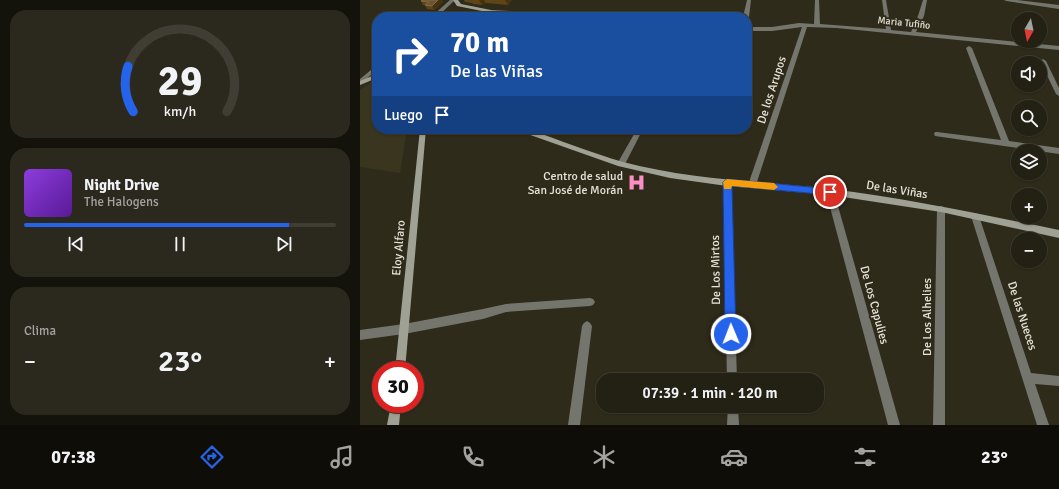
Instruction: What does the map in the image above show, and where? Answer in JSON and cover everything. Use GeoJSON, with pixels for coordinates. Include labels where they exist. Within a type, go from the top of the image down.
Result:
{"type":"FeatureCollection","features":[{"type":"Feature","properties":{"kind":"street"},"geometry":{"type":"LineString","coordinates":[[440,12],[454,0],[459,5],[487,12]]}},
{"type":"Feature","properties":{"kind":"street"},"geometry":{"type":"LineString","coordinates":[[747,12],[750,0]]}},
{"type":"Feature","properties":{"kind":"street"},"geometry":{"type":"LineString","coordinates":[[817,0],[817,25]]}},
{"type":"Feature","properties":{"kind":"street"},"geometry":{"type":"LineString","coordinates":[[884,0],[889,31]]}},
{"type":"Feature","properties":{"kind":"street"},"geometry":{"type":"LineString","coordinates":[[913,33],[921,16],[925,0]]}},
{"type":"Feature","properties":{"kind":"street"},"geometry":{"type":"LineString","coordinates":[[1006,0],[1059,7]]}},
{"type":"Feature","properties":{"kind":"street","name":"De los Arupos"},"geometry":{"type":"LineString","coordinates":[[752,185],[805,25]]}},
{"type":"Feature","properties":{"kind":"street","name":"Maria Tufiño"},"geometry":{"type":"LineString","coordinates":[[752,29],[817,25],[1059,48]]}},
{"type":"Feature","properties":{"kind":"street"},"geometry":{"type":"LineString","coordinates":[[969,48],[1006,144]]}},
{"type":"Feature","properties":{"kind":"street"},"geometry":{"type":"LineString","coordinates":[[1047,69],[1059,94]]}},
{"type":"Feature","properties":{"kind":"street"},"geometry":{"type":"LineString","coordinates":[[360,83],[372,72]]}},
{"type":"Feature","properties":{"kind":"street"},"geometry":{"type":"LineString","coordinates":[[360,83],[372,78]]}},
{"type":"Feature","properties":{"kind":"street","name":"Eloy Alfaro"},"geometry":{"type":"LineString","coordinates":[[401,361],[423,134]]}},
{"type":"Feature","properties":{"kind":"street","name":"De las Viñas"},"geometry":{"type":"LineString","coordinates":[[546,134],[621,164],[670,175],[752,185],[830,192],[941,209],[1059,234]]}},
{"type":"Feature","properties":{"kind":"street"},"geometry":{"type":"LineString","coordinates":[[621,164],[637,134]]}},
{"type":"Feature","properties":{"kind":"street"},"geometry":{"type":"LineString","coordinates":[[936,134],[1059,151]]}},
{"type":"Feature","properties":{"kind":"street","name":"De Los Mirtos"},"geometry":{"type":"LineString","coordinates":[[727,182],[732,373]]}},
{"type":"Feature","properties":{"kind":"street","name":"De Los Capulies"},"geometry":{"type":"LineString","coordinates":[[830,192],[894,425]]}},
{"type":"Feature","properties":{"kind":"street","name":"De Los Alhelies"},"geometry":{"type":"LineString","coordinates":[[939,425],[941,209]]}},
{"type":"Feature","properties":{"kind":"street","name":"De las Nueces"},"geometry":{"type":"LineString","coordinates":[[975,216],[1029,378],[1043,425]]}},
{"type":"Feature","properties":{"kind":"street"},"geometry":{"type":"LineString","coordinates":[[360,335],[404,329],[483,314],[506,308],[590,302]]}},
{"type":"Feature","properties":{"kind":"street"},"geometry":{"type":"LineString","coordinates":[[574,425],[587,326]]}},
{"type":"Feature","properties":{"kind":"street"},"geometry":{"type":"LineString","coordinates":[[1029,378],[1059,381]]}},
{"type":"Feature","properties":{"kind":"street"},"geometry":{"type":"LineString","coordinates":[[393,425],[395,413]]}},
{"type":"Feature","properties":{"kind":"street"},"geometry":{"type":"LineString","coordinates":[[733,413],[733,425]]}},
{"type":"Feature","properties":{"kind":"shaded area"},"geometry":{"type":"Polygon","coordinates":[[[370,83],[372,83],[372,134],[406,134],[400,173],[360,167],[360,90],[370,83]]]}},
{"type":"Feature","properties":{"kind":"building"},"geometry":{"type":"Polygon","coordinates":[[[438,0],[432,6],[425,5],[429,2],[421,1],[438,0]]]}},
{"type":"Feature","properties":{"kind":"slow traffic"},"geometry":{"type":"LineString","coordinates":[[727,187],[727,182],[774,187]]}},
{"type":"Feature","properties":{"kind":"place","name":"Centro de salud San José de Morán"},"geometry":{"type":"Point","coordinates":[636,183]}},
{"type":"Feature","properties":{"kind":"route"},"geometry":{"type":"LineString","coordinates":[[731,334],[727,182],[830,192]]}}]}
